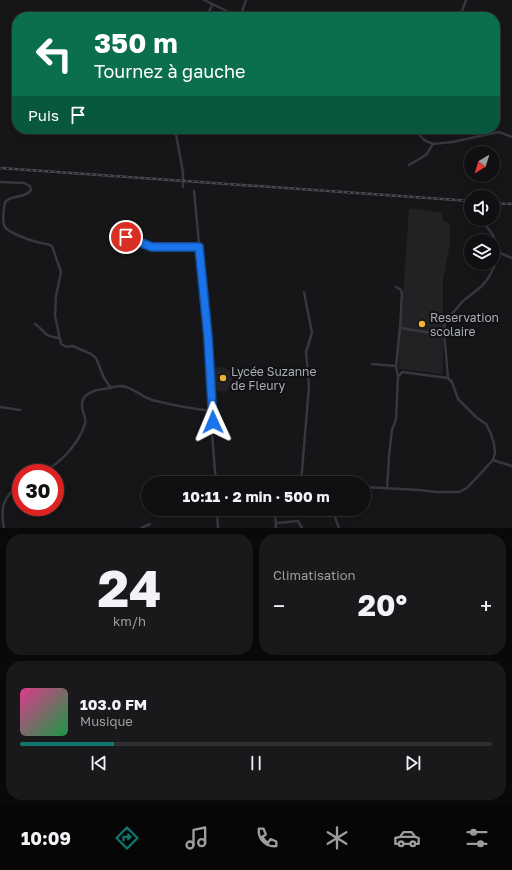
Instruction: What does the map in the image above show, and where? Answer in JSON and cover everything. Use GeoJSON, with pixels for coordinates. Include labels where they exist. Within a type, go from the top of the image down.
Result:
{"type":"FeatureCollection","features":[{"type":"Feature","properties":{"kind":"street"},"geometry":{"type":"LineString","coordinates":[[204,0],[228,12]]}},
{"type":"Feature","properties":{"kind":"street"},"geometry":{"type":"LineString","coordinates":[[242,12],[246,0]]}},
{"type":"Feature","properties":{"kind":"street"},"geometry":{"type":"LineString","coordinates":[[461,12],[466,0]]}},
{"type":"Feature","properties":{"kind":"street"},"geometry":{"type":"LineString","coordinates":[[209,12],[212,5]]}},
{"type":"Feature","properties":{"kind":"street"},"geometry":{"type":"LineString","coordinates":[[500,132],[512,137]]}},
{"type":"Feature","properties":{"kind":"street"},"geometry":{"type":"LineString","coordinates":[[176,134],[183,172],[183,187]]}},
{"type":"Feature","properties":{"kind":"street"},"geometry":{"type":"LineString","coordinates":[[419,134],[424,140],[433,144],[452,142],[490,134]]}},
{"type":"Feature","properties":{"kind":"street"},"geometry":{"type":"LineString","coordinates":[[409,165],[426,155],[433,144]]}},
{"type":"Feature","properties":{"kind":"street"},"geometry":{"type":"LineString","coordinates":[[0,182],[24,183],[30,186],[31,190],[27,194],[11,197],[5,202],[3,213],[4,223],[8,230],[24,238],[52,246],[61,272],[56,296],[55,316],[61,344],[64,346],[75,347],[91,354],[96,358],[104,378],[111,388]]}},
{"type":"Feature","properties":{"kind":"street"},"geometry":{"type":"LineString","coordinates":[[194,190],[207,325],[215,476]]}},
{"type":"Feature","properties":{"kind":"street"},"geometry":{"type":"LineString","coordinates":[[126,237],[152,247],[199,247]]}},
{"type":"Feature","properties":{"kind":"street"},"geometry":{"type":"LineString","coordinates":[[500,254],[512,258]]}},
{"type":"Feature","properties":{"kind":"street"},"geometry":{"type":"LineString","coordinates":[[448,378],[444,327],[446,320],[463,301],[482,286],[492,270]]}},
{"type":"Feature","properties":{"kind":"street"},"geometry":{"type":"LineString","coordinates":[[387,489],[392,430],[396,419],[398,377],[396,368],[402,293],[400,289],[396,287]]}},
{"type":"Feature","properties":{"kind":"street"},"geometry":{"type":"LineString","coordinates":[[302,476],[309,386],[306,352],[312,333],[304,292]]}},
{"type":"Feature","properties":{"kind":"street"},"geometry":{"type":"LineString","coordinates":[[35,324],[47,335],[59,338]]}},
{"type":"Feature","properties":{"kind":"street"},"geometry":{"type":"LineString","coordinates":[[400,328],[445,334]]}},
{"type":"Feature","properties":{"kind":"street"},"geometry":{"type":"LineString","coordinates":[[371,488],[459,492],[467,488],[493,460],[495,453],[491,434],[486,424],[476,417],[458,399],[452,382],[448,378],[402,372],[396,368],[372,364]]}},
{"type":"Feature","properties":{"kind":"street"},"geometry":{"type":"LineString","coordinates":[[398,377],[402,372]]}},
{"type":"Feature","properties":{"kind":"street"},"geometry":{"type":"LineString","coordinates":[[56,464],[66,455],[84,425],[86,419],[82,407],[84,398],[91,392],[122,386],[151,400],[193,409],[213,411]]}},
{"type":"Feature","properties":{"kind":"street"},"geometry":{"type":"LineString","coordinates":[[0,408],[20,410]]}},
{"type":"Feature","properties":{"kind":"street"},"geometry":{"type":"LineString","coordinates":[[493,460],[512,466]]}},
{"type":"Feature","properties":{"kind":"street"},"geometry":{"type":"LineString","coordinates":[[4,528],[2,512],[3,504],[12,492]]}},
{"type":"Feature","properties":{"kind":"street"},"geometry":{"type":"LineString","coordinates":[[217,516],[218,528]]}},
{"type":"Feature","properties":{"kind":"street"},"geometry":{"type":"LineString","coordinates":[[276,516],[276,528]]}},
{"type":"Feature","properties":{"kind":"street"},"geometry":{"type":"LineString","coordinates":[[333,516],[339,528]]}},
{"type":"Feature","properties":{"kind":"street"},"geometry":{"type":"LineString","coordinates":[[276,523],[298,521],[302,528]]}},
{"type":"Feature","properties":{"kind":"street"},"geometry":{"type":"LineString","coordinates":[[141,528],[150,524]]}},
{"type":"Feature","properties":{"kind":"shaded area","name":"Reservation scolaire"},"geometry":{"type":"Polygon","coordinates":[[[409,208],[442,213],[443,220],[450,224],[450,244],[443,280],[443,374],[398,369],[409,208]]]}},
{"type":"Feature","properties":{"kind":"shaded area","name":"Lycée Suzanne de Fleury"},"geometry":{"type":"Polygon","coordinates":[[[223,367],[234,374],[227,392],[215,390],[213,368],[223,367]]]}},
{"type":"Feature","properties":{"kind":"railway"},"geometry":{"type":"LineString","coordinates":[[0,168],[464,201]]}},
{"type":"Feature","properties":{"kind":"railway"},"geometry":{"type":"LineString","coordinates":[[500,203],[512,204]]}},
{"type":"Feature","properties":{"kind":"place","name":"Reservation scolaire"},"geometry":{"type":"Point","coordinates":[422,324]}},
{"type":"Feature","properties":{"kind":"place","name":"Lycée Suzanne de Fleury"},"geometry":{"type":"Point","coordinates":[223,378]}},
{"type":"Feature","properties":{"kind":"route"},"geometry":{"type":"LineString","coordinates":[[126,237],[152,247],[199,247],[208,337],[213,422]]}}]}
